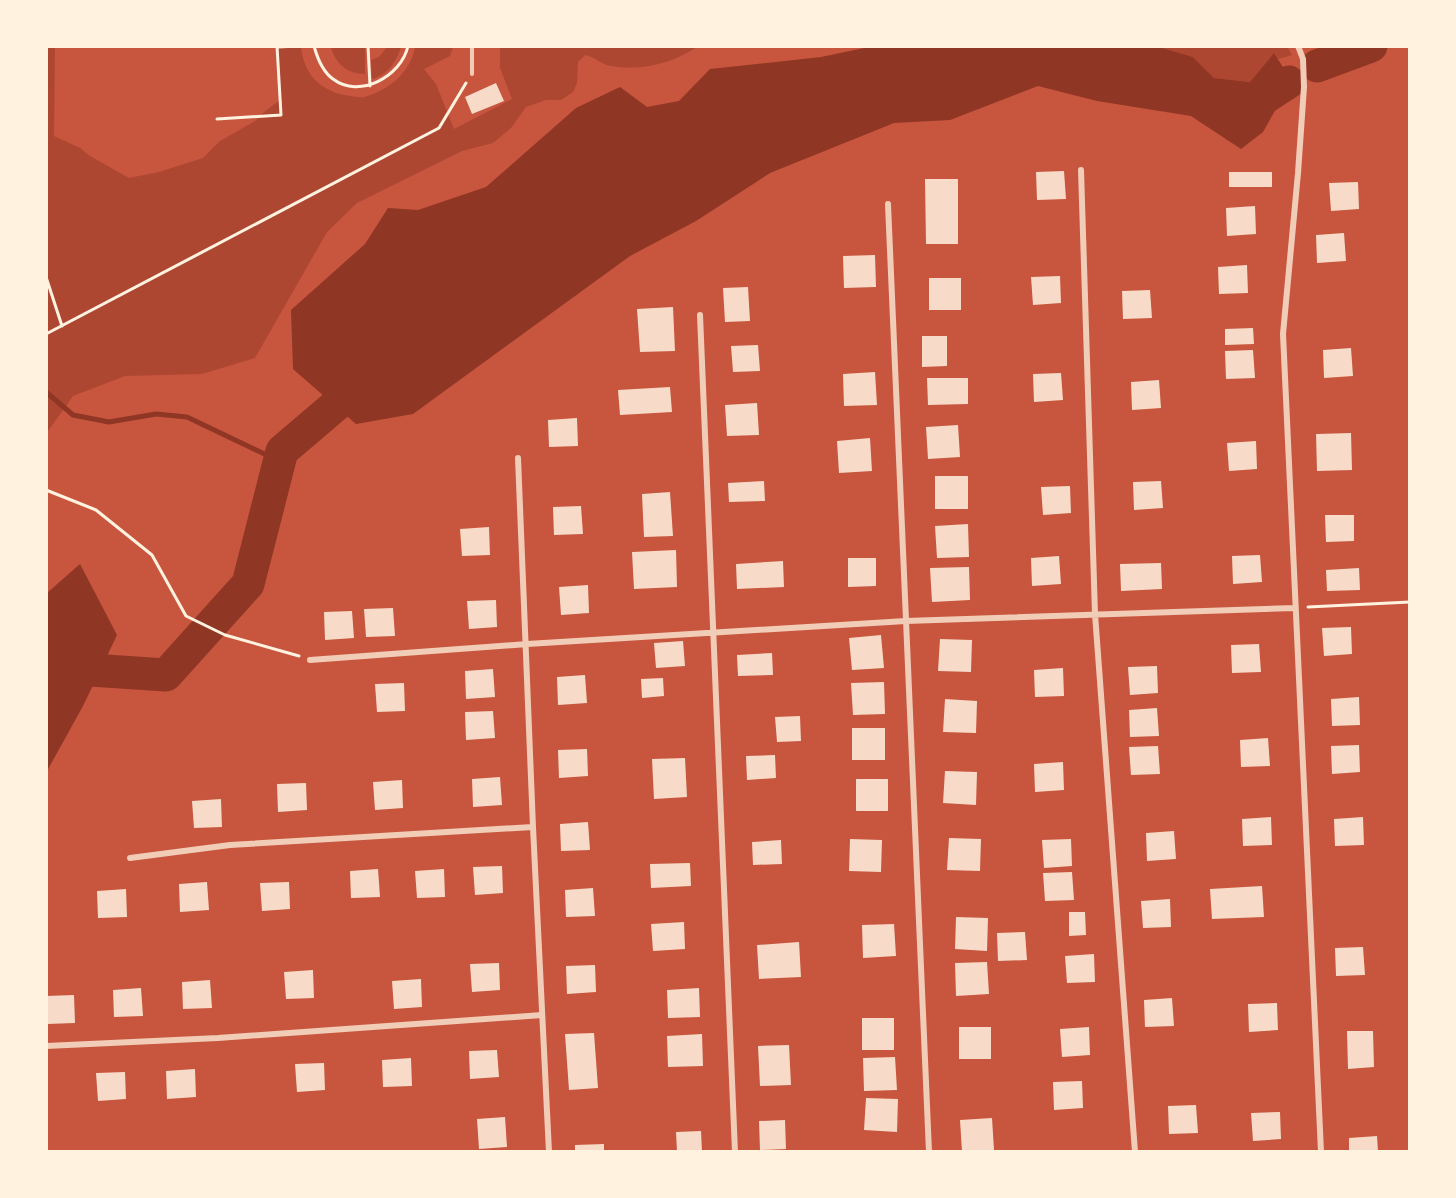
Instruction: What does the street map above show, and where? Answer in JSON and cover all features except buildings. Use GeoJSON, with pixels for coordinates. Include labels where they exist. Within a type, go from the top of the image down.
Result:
{"type":"FeatureCollection","features":[{"type":"Feature","properties":{"kind":"street"},"geometry":{"type":"LineString","coordinates":[[1298,46],[1303,59],[1304,87],[1283,334],[1321,1152]]}},
{"type":"Feature","properties":{"kind":"street"},"geometry":{"type":"LineString","coordinates":[[1081,171],[1095,614],[1135,1152]]}},
{"type":"Feature","properties":{"kind":"street"},"geometry":{"type":"LineString","coordinates":[[888,204],[929,1152]]}},
{"type":"Feature","properties":{"kind":"street"},"geometry":{"type":"LineString","coordinates":[[700,315],[735,1152]]}},
{"type":"Feature","properties":{"kind":"street"},"geometry":{"type":"LineString","coordinates":[[518,458],[549,1152]]}},
{"type":"Feature","properties":{"kind":"street"},"geometry":{"type":"LineString","coordinates":[[310,660],[526,644],[906,621],[1294,608]]}},
{"type":"Feature","properties":{"kind":"street"},"geometry":{"type":"LineString","coordinates":[[130,858],[230,845],[533,827]]}},
{"type":"Feature","properties":{"kind":"street"},"geometry":{"type":"LineString","coordinates":[[46,1046],[218,1038],[542,1014]]}},
{"type":"Feature","properties":{"kind":"lane"},"geometry":{"type":"LineString","coordinates":[[472,46],[472,74]]}},
{"type":"Feature","properties":{"kind":"path"},"geometry":{"type":"LineString","coordinates":[[217,119],[280,115],[277,47],[299,46]]}},
{"type":"Feature","properties":{"kind":"path"},"geometry":{"type":"LineString","coordinates":[[314,46],[322,68],[333,79],[345,85],[370,86],[396,69],[403,60],[408,46]]}},
{"type":"Feature","properties":{"kind":"path"},"geometry":{"type":"LineString","coordinates":[[368,46],[370,86]]}},
{"type":"Feature","properties":{"kind":"path"},"geometry":{"type":"LineString","coordinates":[[46,334],[439,128],[472,74]]}},
{"type":"Feature","properties":{"kind":"path"},"geometry":{"type":"LineString","coordinates":[[46,277],[62,326]]}},
{"type":"Feature","properties":{"kind":"path"},"geometry":{"type":"LineString","coordinates":[[46,490],[96,510],[152,555],[186,616],[225,635],[310,660]]}},
{"type":"Feature","properties":{"kind":"path"},"geometry":{"type":"LineString","coordinates":[[1294,608],[1410,602]]}},
{"type":"Feature","properties":{"kind":"shaded area"},"geometry":{"type":"Polygon","coordinates":[[[46,47],[55,47],[54,136],[80,148],[129,178],[159,172],[203,158],[220,141],[255,121],[280,100],[277,47],[301,47],[310,74],[323,86],[340,94],[364,97],[382,90],[397,79],[409,65],[415,47],[453,47],[450,56],[424,69],[436,84],[454,129],[512,99],[500,68],[500,47],[697,47],[667,62],[634,68],[608,65],[585,55],[578,62],[577,83],[573,92],[561,100],[546,100],[526,107],[511,128],[493,143],[462,151],[357,203],[327,232],[255,358],[202,374],[125,376],[73,396],[48,431],[46,430],[46,47]]]}},
{"type":"Feature","properties":{"kind":"shaded area"},"geometry":{"type":"Polygon","coordinates":[[[331,47],[365,47],[365,74],[347,70],[335,58],[331,47]]]}},
{"type":"Feature","properties":{"kind":"shaded area"},"geometry":{"type":"Polygon","coordinates":[[[387,47],[401,47],[391,67],[372,79],[371,60],[379,57],[387,47]]]}},
{"type":"Feature","properties":{"kind":"shaded area"},"geometry":{"type":"Polygon","coordinates":[[[869,47],[1159,47],[1193,57],[1214,78],[1250,82],[1274,53],[1286,72],[1277,107],[1263,132],[1241,149],[1191,116],[1097,101],[1038,86],[950,120],[894,123],[770,173],[696,221],[630,256],[413,414],[356,424],[293,369],[291,310],[365,244],[388,208],[418,210],[486,187],[576,108],[620,87],[647,107],[679,101],[710,69],[821,57],[869,47]]]}},
{"type":"Feature","properties":{"kind":"shaded area"},"geometry":{"type":"Polygon","coordinates":[[[1159,47],[1285,47],[1292,55],[1278,59],[1274,53],[1250,82],[1214,78],[1193,57],[1159,47]]]}},
{"type":"Feature","properties":{"kind":"shaded area"},"geometry":{"type":"Polygon","coordinates":[[[80,564],[117,635],[83,706],[47,771],[47,593],[80,564]]]}},
{"type":"Feature","properties":{"kind":"waterway"},"geometry":{"type":"LineString","coordinates":[[1317,66],[1371,46]]}},
{"type":"Feature","properties":{"kind":"waterway"},"geometry":{"type":"LineString","coordinates":[[1246,110],[1289,82]]}},
{"type":"Feature","properties":{"kind":"waterway"},"geometry":{"type":"LineString","coordinates":[[46,684],[60,668],[166,675],[248,584],[282,451],[370,376]]}},
{"type":"Feature","properties":{"kind":"waterway"},"geometry":{"type":"LineString","coordinates":[[46,392],[73,415],[109,422],[156,414],[187,417],[279,461]]}}]}
